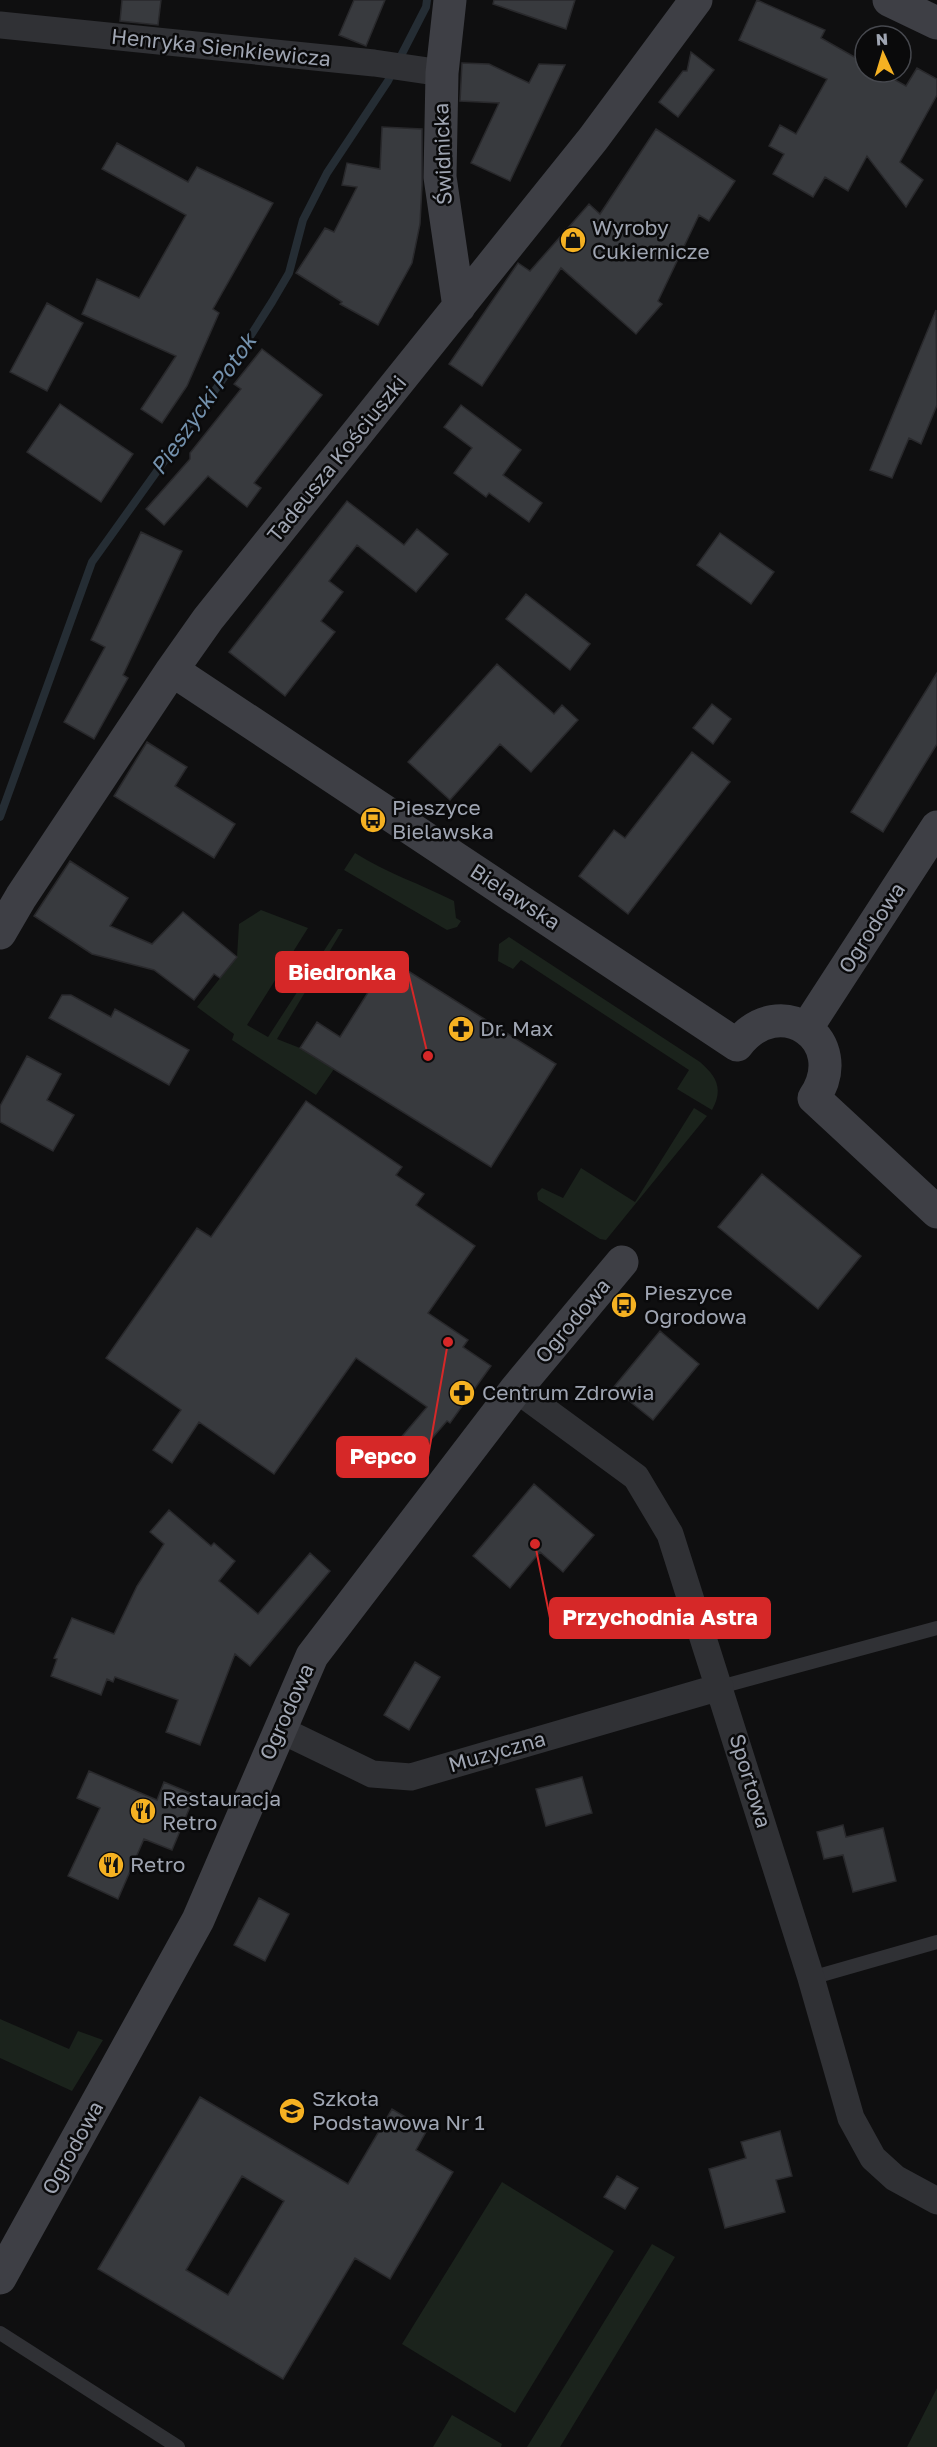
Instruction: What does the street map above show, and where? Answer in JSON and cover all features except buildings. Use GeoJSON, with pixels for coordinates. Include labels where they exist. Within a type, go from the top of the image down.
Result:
{"type":"FeatureCollection","features":[{"type":"Feature","properties":{"kind":"street","name":"Świdnicka"},"geometry":{"type":"LineString","coordinates":[[450,0],[430,71],[440,177],[459,307]]}},
{"type":"Feature","properties":{"kind":"street","name":"Tadeusza Kościuszki"},"geometry":{"type":"LineString","coordinates":[[0,933],[8,891],[208,620],[593,139],[696,0]]}},
{"type":"Feature","properties":{"kind":"street"},"geometry":{"type":"LineString","coordinates":[[888,0],[937,23]]}},
{"type":"Feature","properties":{"kind":"street","name":"Henryka Sienkiewicza"},"geometry":{"type":"LineString","coordinates":[[0,25],[382,63],[430,71]]}},
{"type":"Feature","properties":{"kind":"street","name":"Bielawska"},"geometry":{"type":"LineString","coordinates":[[172,670],[737,1045],[756,1026],[768,1021],[794,1022],[806,1029]]}},
{"type":"Feature","properties":{"kind":"street","name":"Ogrodowa"},"geometry":{"type":"LineString","coordinates":[[806,1029],[937,827]]}},
{"type":"Feature","properties":{"kind":"street"},"geometry":{"type":"LineString","coordinates":[[806,1029],[823,1049],[826,1062],[825,1074],[814,1098],[937,1212]]}},
{"type":"Feature","properties":{"kind":"street","name":"Ogrodowa"},"geometry":{"type":"LineString","coordinates":[[0,2278],[198,1920],[312,1656],[516,1389],[622,1262]]}},
{"type":"Feature","properties":{"kind":"street","name":"Sportowa"},"geometry":{"type":"LineString","coordinates":[[516,1389],[636,1477],[670,1534],[811,1978],[851,2118],[873,2158],[895,2178],[937,2201]]}},
{"type":"Feature","properties":{"kind":"street","name":"Muzyczna"},"geometry":{"type":"LineString","coordinates":[[279,1729],[372,1774],[411,1777],[720,1687]]}},
{"type":"Feature","properties":{"kind":"lane"},"geometry":{"type":"LineString","coordinates":[[720,1687],[937,1628]]}},
{"type":"Feature","properties":{"kind":"lane"},"geometry":{"type":"LineString","coordinates":[[811,1978],[937,1942]]}},
{"type":"Feature","properties":{"kind":"lane"},"geometry":{"type":"LineString","coordinates":[[0,2333],[178,2447]]}},
{"type":"Feature","properties":{"kind":"shaded area"},"geometry":{"type":"Polygon","coordinates":[[[355,853],[379,867],[454,901],[456,918],[461,921],[457,927],[447,930],[344,870],[355,853]]]}},
{"type":"Feature","properties":{"kind":"shaded area"},"geometry":{"type":"Polygon","coordinates":[[[261,910],[308,928],[247,1025],[268,1037],[338,929],[343,929],[277,1039],[300,1048],[334,1069],[316,1095],[232,1040],[234,1034],[197,1007],[237,957],[239,924],[261,910]]]}},
{"type":"Feature","properties":{"kind":"shaded area"},"geometry":{"type":"Polygon","coordinates":[[[509,937],[700,1062],[714,1078],[718,1089],[712,1110],[677,1089],[689,1070],[521,960],[513,969],[498,961],[499,944],[509,937]]]}},
{"type":"Feature","properties":{"kind":"shaded area"},"geometry":{"type":"Polygon","coordinates":[[[694,1108],[707,1116],[606,1240],[600,1239],[538,1200],[537,1193],[542,1188],[563,1198],[581,1168],[635,1202],[694,1108]]]}},
{"type":"Feature","properties":{"kind":"shaded area"},"geometry":{"type":"Polygon","coordinates":[[[0,2019],[69,2049],[78,2031],[103,2040],[72,2091],[0,2058],[0,2019]]]}},
{"type":"Feature","properties":{"kind":"shaded area"},"geometry":{"type":"Polygon","coordinates":[[[502,2182],[614,2251],[515,2413],[402,2344],[502,2182]]]}},
{"type":"Feature","properties":{"kind":"shaded area"},"geometry":{"type":"Polygon","coordinates":[[[652,2244],[675,2257],[560,2447],[527,2447],[652,2244]]]}},
{"type":"Feature","properties":{"kind":"shaded area"},"geometry":{"type":"Polygon","coordinates":[[[937,2388],[937,2447],[907,2447],[937,2388]]]}},
{"type":"Feature","properties":{"kind":"shaded area"},"geometry":{"type":"Polygon","coordinates":[[[452,2415],[502,2444],[501,2447],[433,2447],[452,2415]]]}},
{"type":"Feature","properties":{"kind":"waterway","name":"Pieszycki Potok"},"geometry":{"type":"LineString","coordinates":[[0,817],[92,562],[223,379],[272,302],[289,273],[303,220],[327,173],[388,81],[426,7],[427,0]]}},
{"type":"Feature","properties":{"kind":"place","name":"Wyroby Cukiernicze"},"geometry":{"type":"Point","coordinates":[573,240]}},
{"type":"Feature","properties":{"kind":"place","name":"Pieszyce Bielawska"},"geometry":{"type":"Point","coordinates":[373,820]}},
{"type":"Feature","properties":{"kind":"place","name":"Dr. Max"},"geometry":{"type":"Point","coordinates":[461,1029]}},
{"type":"Feature","properties":{"kind":"place","name":"Biedronka"},"geometry":{"type":"Point","coordinates":[428,1056]}},
{"type":"Feature","properties":{"kind":"place","name":"Pieszyce Ogrodowa"},"geometry":{"type":"Point","coordinates":[624,1305]}},
{"type":"Feature","properties":{"kind":"place","name":"Pepco"},"geometry":{"type":"Point","coordinates":[448,1342]}},
{"type":"Feature","properties":{"kind":"place","name":"Centrum Zdrowia"},"geometry":{"type":"Point","coordinates":[462,1393]}},
{"type":"Feature","properties":{"kind":"place","name":"Przychodnia Astra"},"geometry":{"type":"Point","coordinates":[535,1544]}},
{"type":"Feature","properties":{"kind":"place","name":"Restauracja Retro"},"geometry":{"type":"Point","coordinates":[143,1811]}},
{"type":"Feature","properties":{"kind":"place","name":"Retro"},"geometry":{"type":"Point","coordinates":[111,1865]}},
{"type":"Feature","properties":{"kind":"place","name":"Szkoła Podstawowa Nr 1"},"geometry":{"type":"Point","coordinates":[292,2111]}}]}
